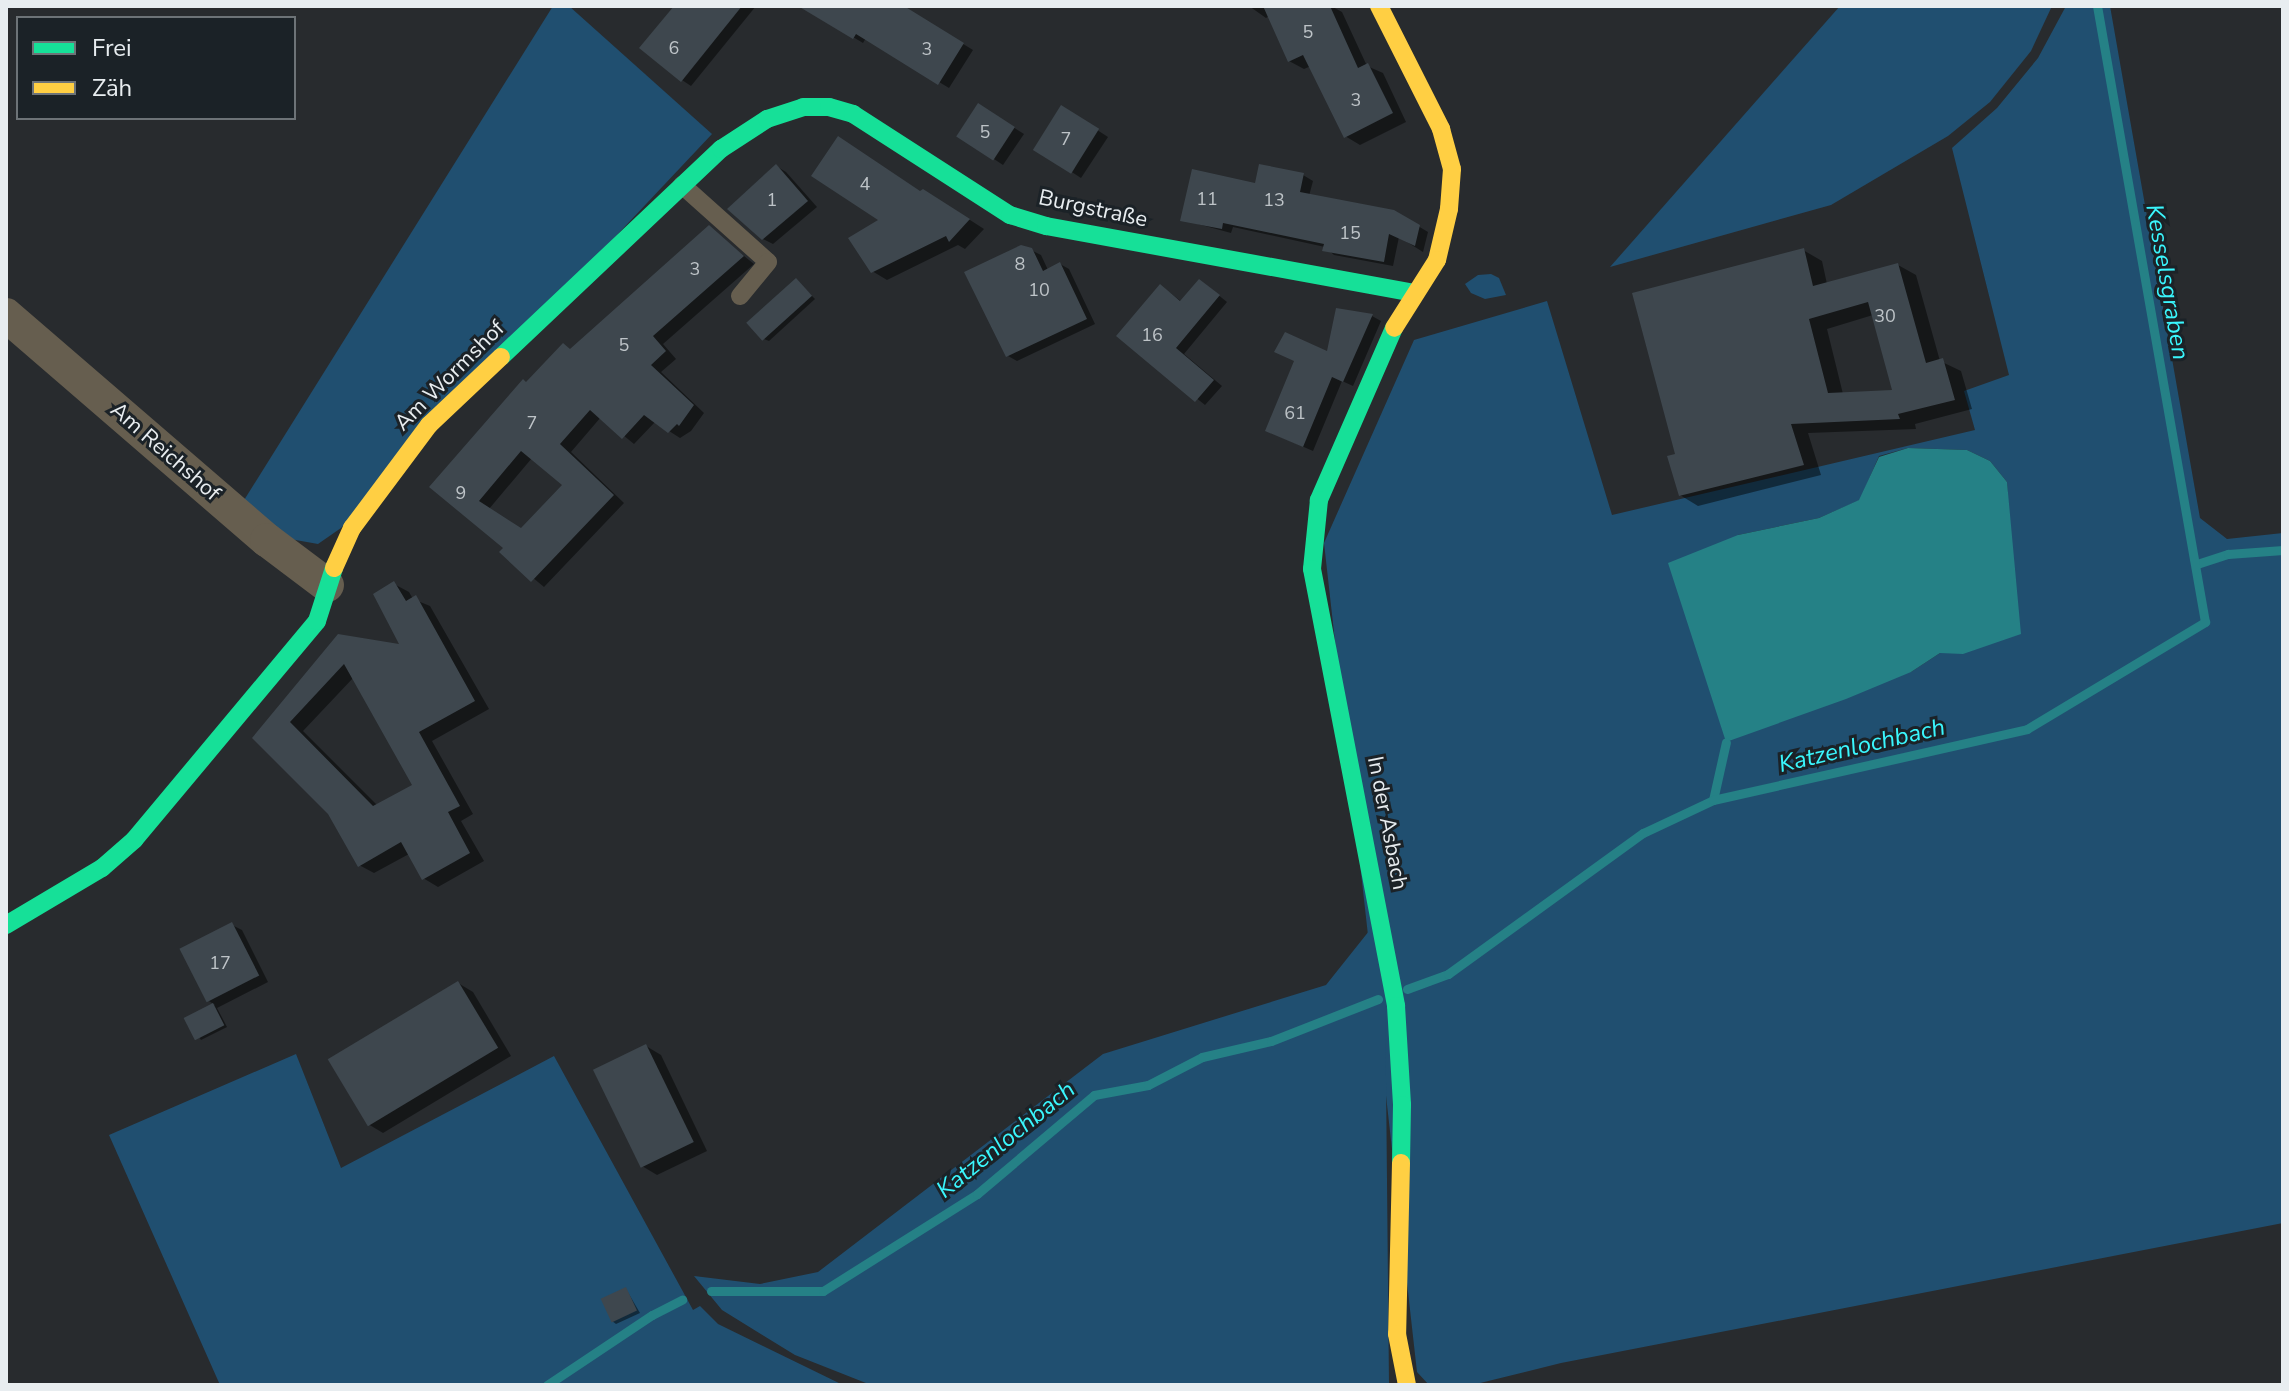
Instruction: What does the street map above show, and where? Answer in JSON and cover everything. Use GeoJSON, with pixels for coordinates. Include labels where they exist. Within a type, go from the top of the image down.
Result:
{"type":"FeatureCollection","features":[{"type":"Feature","properties":{"kind":"street","name":"In der Asbach"},"geometry":{"type":"LineString","coordinates":[[1379,6],[1441,129],[1452,169],[1449,209],[1437,260],[1396,323],[1319,500],[1312,544],[1312,569],[1396,1006],[1402,1105],[1397,1334],[1407,1385]]}},
{"type":"Feature","properties":{"kind":"street","name":"Burgstraße"},"geometry":{"type":"LineString","coordinates":[[745,132],[767,119],[803,107],[829,107],[853,114],[1010,215],[1046,226],[1415,293]]}},
{"type":"Feature","properties":{"kind":"street","name":"Am Wormshof"},"geometry":{"type":"LineString","coordinates":[[6,925],[102,868],[134,840],[317,621],[327,585],[352,528],[429,425],[682,185],[745,132]]}},
{"type":"Feature","properties":{"kind":"street","name":"Am Reichshof"},"geometry":{"type":"LineString","coordinates":[[6,315],[267,540],[327,585]]}},
{"type":"Feature","properties":{"kind":"lane"},"geometry":{"type":"LineString","coordinates":[[682,185],[768,262],[740,296]]}},
{"type":"Feature","properties":{"kind":"shaded area"},"geometry":{"type":"Polygon","coordinates":[[[553,6],[569,6],[712,134],[341,528],[318,544],[290,539],[241,505],[553,6]]]}},
{"type":"Feature","properties":{"kind":"shaded area"},"geometry":{"type":"Polygon","coordinates":[[[1840,6],[2052,6],[2031,51],[1990,102],[1948,136],[1831,205],[1610,267],[1840,6]]]}},
{"type":"Feature","properties":{"kind":"shaded area"},"geometry":{"type":"Polygon","coordinates":[[[2066,6],[2110,6],[2200,518],[2227,539],[2283,533],[2283,1223],[1561,1363],[1472,1385],[1429,1385],[1417,1372],[1324,543],[1414,340],[1547,301],[1612,515],[1975,430],[1964,391],[2009,375],[1952,148],[1997,108],[2038,58],[2066,6]],[[1908,448],[1879,456],[1860,500],[1819,518],[1738,535],[1911,672],[1940,653],[1947,653],[2010,536],[2007,482],[1990,461],[1967,450],[1908,448]]]}},
{"type":"Feature","properties":{"kind":"shaded area"},"geometry":{"type":"Polygon","coordinates":[[[1491,274],[1499,278],[1506,295],[1485,299],[1471,293],[1465,284],[1478,275],[1491,274]]]}},
{"type":"Feature","properties":{"kind":"shaded area"},"geometry":{"type":"Polygon","coordinates":[[[1908,448],[1967,450],[1990,461],[2007,482],[2021,634],[1963,654],[1940,653],[1911,672],[1726,742],[1668,563],[1738,535],[1819,518],[1859,500],[1879,457],[1908,448]]]}},
{"type":"Feature","properties":{"kind":"shaded area"},"geometry":{"type":"Polygon","coordinates":[[[1373,926],[1385,976],[1389,1385],[871,1385],[795,1355],[722,1310],[694,1276],[760,1284],[818,1272],[1103,1054],[1326,985],[1373,926]]]}},
{"type":"Feature","properties":{"kind":"shaded area"},"geometry":{"type":"Polygon","coordinates":[[[296,1054],[341,1168],[554,1056],[693,1310],[700,1306],[718,1324],[843,1385],[220,1385],[109,1135],[296,1054]]]}},
{"type":"Feature","properties":{"kind":"building"},"geometry":{"type":"Polygon","coordinates":[[[674,6],[742,6],[681,82],[639,48],[674,6]]]}},
{"type":"Feature","properties":{"kind":"building"},"geometry":{"type":"Polygon","coordinates":[[[798,6],[904,6],[964,43],[938,85],[856,34],[853,39],[798,6]]]}},
{"type":"Feature","properties":{"kind":"building"},"geometry":{"type":"Polygon","coordinates":[[[1263,6],[1330,6],[1358,68],[1368,63],[1393,113],[1344,138],[1303,55],[1288,62],[1263,6]]]}},
{"type":"Feature","properties":{"kind":"building"},"geometry":{"type":"Polygon","coordinates":[[[978,103],[1015,127],[993,161],[956,137],[978,103]]]}},
{"type":"Feature","properties":{"kind":"building"},"geometry":{"type":"Polygon","coordinates":[[[1061,105],[1099,129],[1071,174],[1033,150],[1061,105]]]}},
{"type":"Feature","properties":{"kind":"building"},"geometry":{"type":"Polygon","coordinates":[[[838,136],[920,191],[923,189],[970,219],[949,242],[946,236],[871,273],[848,238],[878,220],[811,176],[838,136]]]}},
{"type":"Feature","properties":{"kind":"building"},"geometry":{"type":"Polygon","coordinates":[[[776,164],[808,201],[762,240],[727,209],[776,164]]]}},
{"type":"Feature","properties":{"kind":"building"},"geometry":{"type":"Polygon","coordinates":[[[1259,164],[1304,173],[1300,192],[1394,210],[1420,225],[1415,246],[1389,234],[1384,262],[1322,251],[1324,244],[1223,223],[1222,229],[1180,221],[1192,169],[1255,183],[1259,164]]]}},
{"type":"Feature","properties":{"kind":"building"},"geometry":{"type":"Polygon","coordinates":[[[709,225],[744,256],[653,336],[666,351],[651,365],[694,405],[679,426],[677,424],[668,433],[644,415],[622,439],[590,410],[560,444],[614,495],[531,582],[499,552],[503,548],[429,487],[523,379],[526,382],[563,343],[570,349],[709,225]],[[521,451],[479,501],[521,528],[562,485],[521,451]]]}},
{"type":"Feature","properties":{"kind":"building"},"geometry":{"type":"Polygon","coordinates":[[[1021,245],[1032,248],[1043,271],[1060,262],[1087,319],[1006,357],[964,272],[1021,245]]]}},
{"type":"Feature","properties":{"kind":"building"},"geometry":{"type":"Polygon","coordinates":[[[1804,248],[1813,286],[1898,263],[1926,363],[1943,358],[1955,400],[1898,414],[1900,419],[1791,424],[1804,465],[1679,496],[1667,456],[1675,454],[1632,293],[1804,248]],[[1868,302],[1809,319],[1828,393],[1892,390],[1868,302]]]}},
{"type":"Feature","properties":{"kind":"building"},"geometry":{"type":"Polygon","coordinates":[[[796,278],[812,296],[762,341],[746,323],[796,278]]]}},
{"type":"Feature","properties":{"kind":"building"},"geometry":{"type":"Polygon","coordinates":[[[1199,279],[1220,295],[1176,348],[1214,380],[1195,402],[1116,336],[1160,284],[1180,301],[1199,279]]]}},
{"type":"Feature","properties":{"kind":"building"},"geometry":{"type":"Polygon","coordinates":[[[1336,308],[1373,314],[1343,382],[1332,377],[1303,447],[1265,431],[1294,361],[1274,352],[1285,332],[1327,351],[1336,308]]]}},
{"type":"Feature","properties":{"kind":"building"},"geometry":{"type":"Polygon","coordinates":[[[394,581],[406,601],[416,595],[475,701],[419,732],[460,806],[448,812],[470,853],[422,880],[401,842],[358,867],[328,814],[252,738],[338,634],[399,644],[373,594],[394,581]],[[344,664],[290,722],[373,806],[412,785],[344,664]]]}},
{"type":"Feature","properties":{"kind":"building"},"geometry":{"type":"Polygon","coordinates":[[[232,922],[259,975],[207,1002],[179,949],[232,922]]]}},
{"type":"Feature","properties":{"kind":"building"},"geometry":{"type":"Polygon","coordinates":[[[458,981],[498,1048],[368,1126],[328,1059],[458,981]]]}},
{"type":"Feature","properties":{"kind":"building"},"geometry":{"type":"Polygon","coordinates":[[[213,1003],[224,1025],[195,1040],[184,1018],[213,1003]]]}},
{"type":"Feature","properties":{"kind":"building"},"geometry":{"type":"Polygon","coordinates":[[[646,1044],[694,1142],[641,1168],[593,1070],[646,1044]]]}},
{"type":"Feature","properties":{"kind":"building"},"geometry":{"type":"Polygon","coordinates":[[[626,1287],[637,1311],[612,1322],[601,1299],[626,1287]]]}},
{"type":"Feature","properties":{"kind":"waterway","name":"Katzenlochbach"},"geometry":{"type":"LineString","coordinates":[[1407,989],[1448,974],[1643,833],[1713,800],[2027,729],[2205,622],[2097,6]]}},
{"type":"Feature","properties":{"kind":"waterway","name":"Katzenlochbach"},"geometry":{"type":"LineString","coordinates":[[2197,564],[2228,554],[2283,550]]}},
{"type":"Feature","properties":{"kind":"waterway"},"geometry":{"type":"LineString","coordinates":[[1713,800],[1726,742]]}},
{"type":"Feature","properties":{"kind":"waterway","name":"Katzenlochbach"},"geometry":{"type":"LineString","coordinates":[[711,1291],[823,1291],[977,1194],[1094,1095],[1148,1085],[1202,1057],[1271,1041],[1378,999]]}},
{"type":"Feature","properties":{"kind":"waterway","name":"Katzenlochbach"},"geometry":{"type":"LineString","coordinates":[[547,1385],[652,1315],[682,1300]]}},
{"type":"Feature","properties":{"kind":"traffic: fast"},"geometry":{"type":"LineString","coordinates":[[501,357],[721,149],[767,119],[803,107],[829,107],[853,114],[1010,215],[1046,226],[1415,293]]}},
{"type":"Feature","properties":{"kind":"traffic: fast"},"geometry":{"type":"LineString","coordinates":[[1394,328],[1319,500],[1312,569],[1396,1006],[1402,1105],[1401,1163]]}},
{"type":"Feature","properties":{"kind":"traffic: fast"},"geometry":{"type":"LineString","coordinates":[[6,925],[102,868],[134,840],[317,621],[334,568]]}},
{"type":"Feature","properties":{"kind":"traffic: slow"},"geometry":{"type":"LineString","coordinates":[[1379,6],[1441,129],[1452,169],[1449,209],[1437,260],[1394,328]]}},
{"type":"Feature","properties":{"kind":"traffic: slow"},"geometry":{"type":"LineString","coordinates":[[334,568],[352,528],[429,425],[501,357]]}},
{"type":"Feature","properties":{"kind":"traffic: slow"},"geometry":{"type":"LineString","coordinates":[[1401,1163],[1397,1334],[1407,1385]]}},
{"type":"Feature","properties":{"kind":"water label","name":"Kesselsgraben"},"geometry":{"type":"Point","coordinates":[2167,282]}}]}
